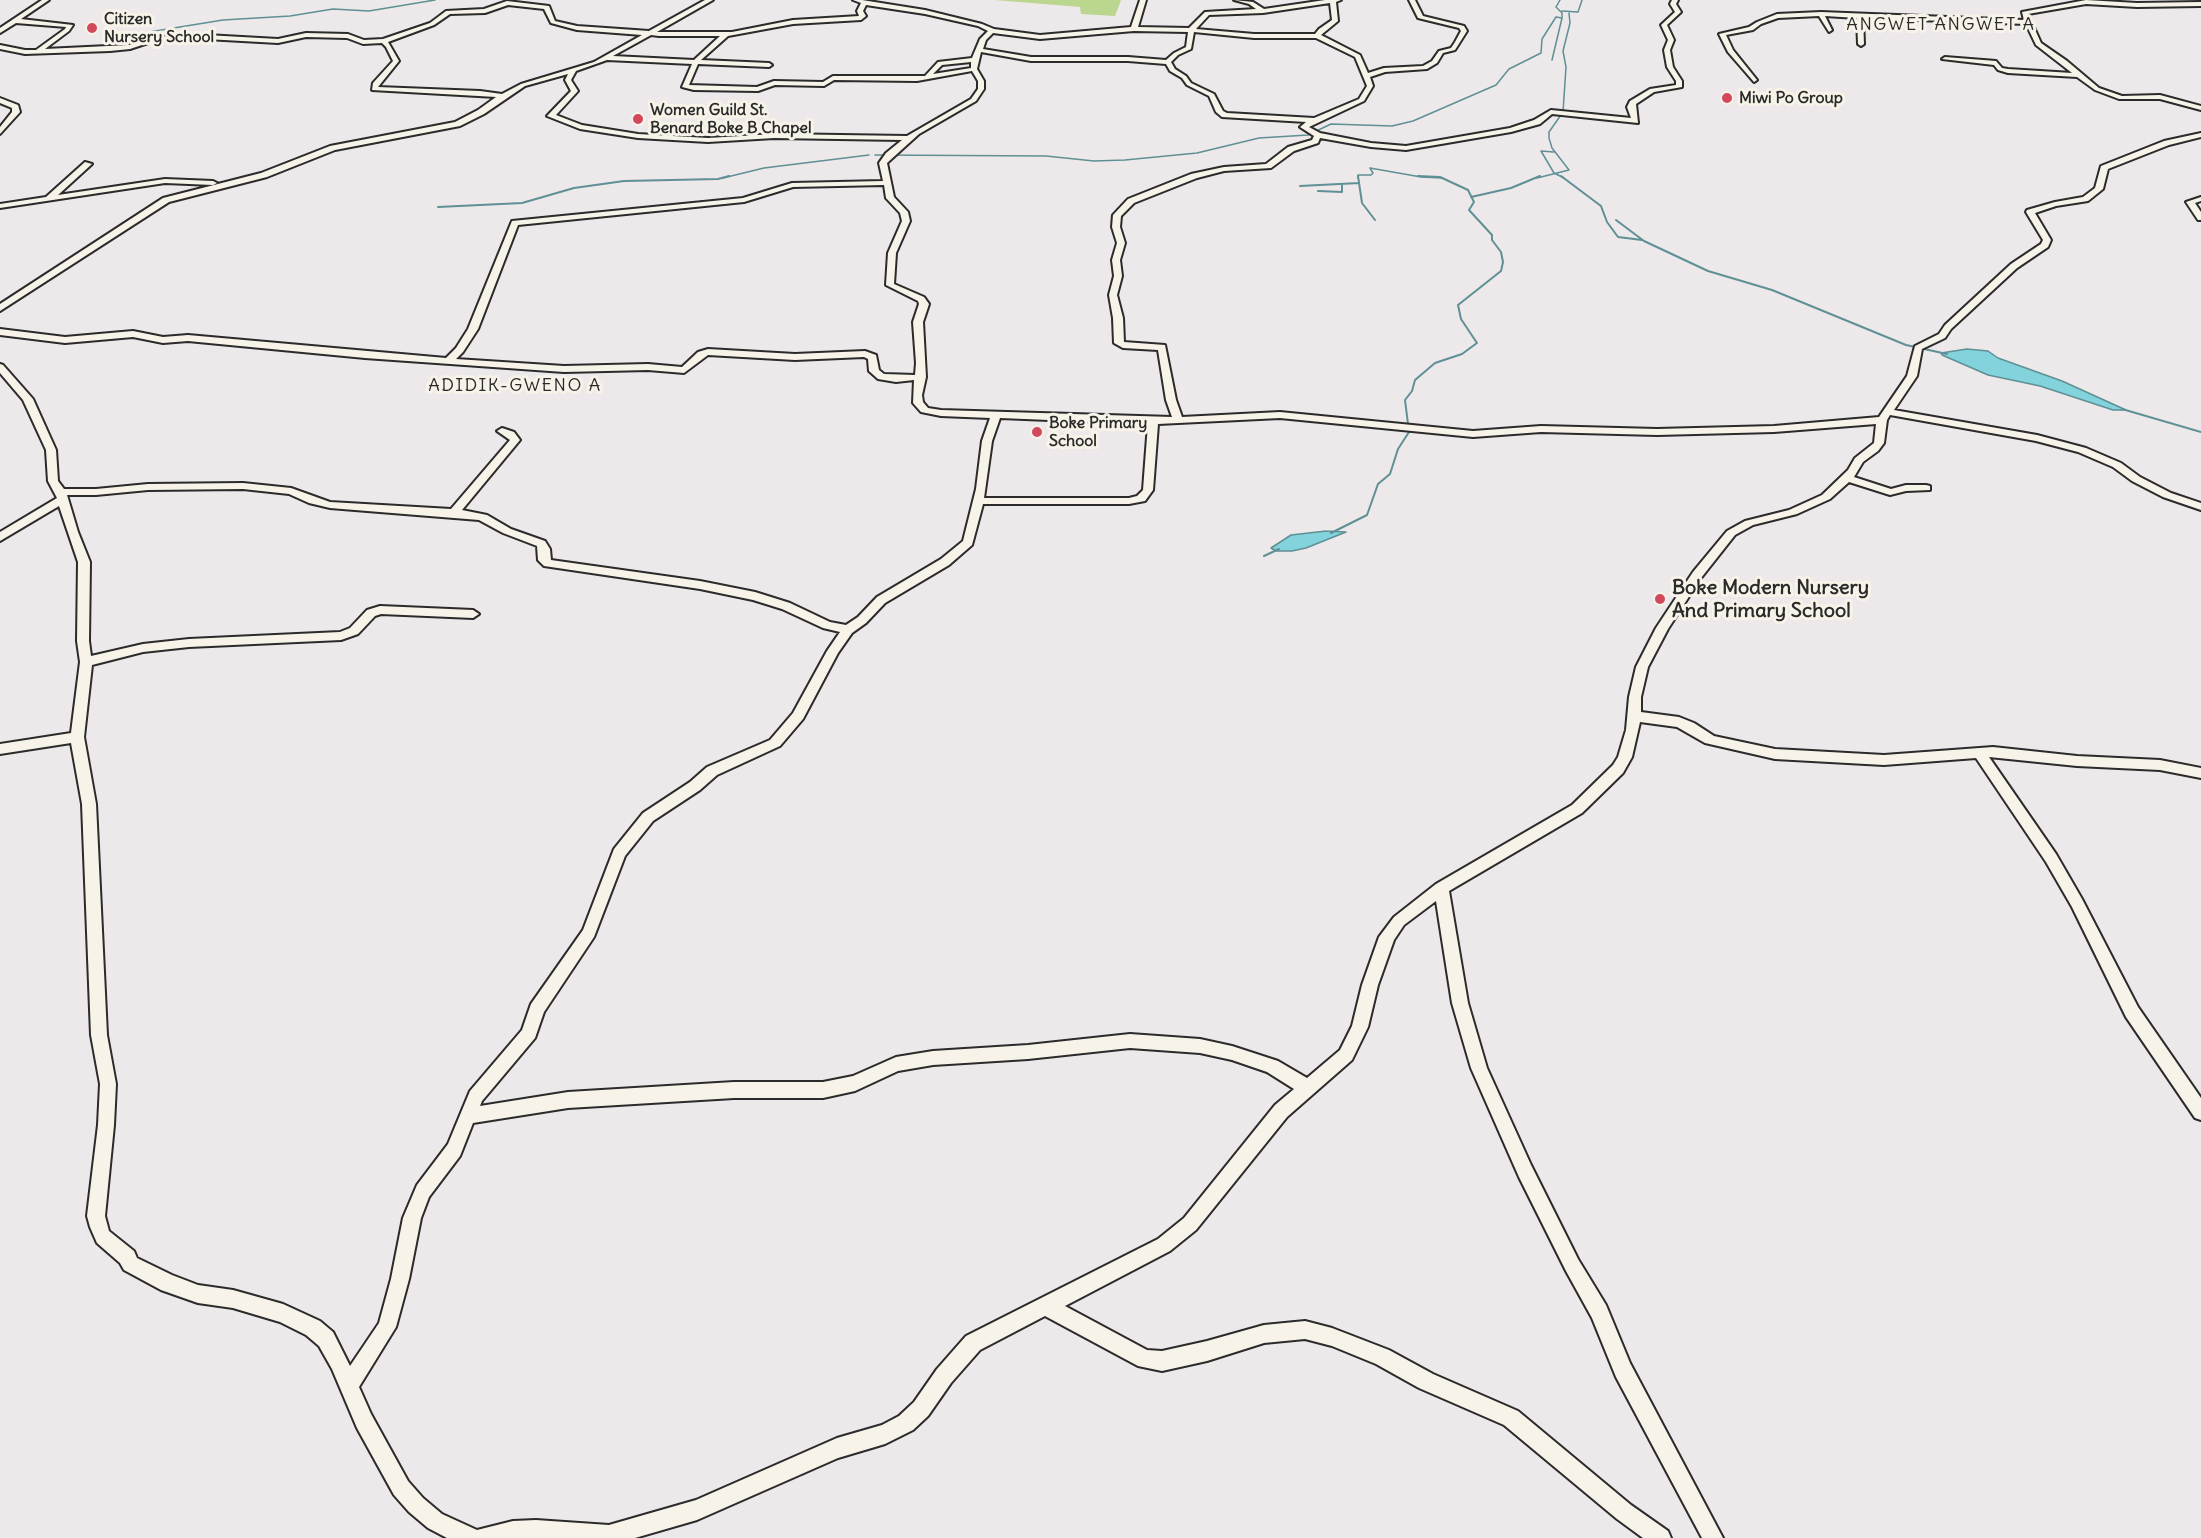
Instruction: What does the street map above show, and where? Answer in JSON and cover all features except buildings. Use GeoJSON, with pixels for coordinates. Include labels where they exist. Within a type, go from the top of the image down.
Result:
{"type":"FeatureCollection","features":[{"type":"Feature","properties":{"kind":"street"},"geometry":{"type":"LineString","coordinates":[[0,31],[46,0]]}},
{"type":"Feature","properties":{"kind":"street"},"geometry":{"type":"LineString","coordinates":[[0,308],[153,206],[184,193],[264,175],[333,148],[457,124],[481,112],[523,85],[573,71],[605,58],[710,0]]}},
{"type":"Feature","properties":{"kind":"street"},"geometry":{"type":"LineString","coordinates":[[856,0],[920,10],[973,23],[992,31],[1040,37],[1134,29],[1191,30],[1254,36],[1317,36],[1357,55],[1363,65],[1370,88],[1362,100],[1329,116],[1312,120],[1225,115],[1220,112],[1212,95],[1189,84],[1184,76],[1172,70],[1168,62]]}},
{"type":"Feature","properties":{"kind":"street"},"geometry":{"type":"LineString","coordinates":[[1134,29],[1143,0]]}},
{"type":"Feature","properties":{"kind":"street"},"geometry":{"type":"LineString","coordinates":[[1237,0],[1251,3],[1263,11]]}},
{"type":"Feature","properties":{"kind":"street"},"geometry":{"type":"LineString","coordinates":[[1290,0],[1294,7]]}},
{"type":"Feature","properties":{"kind":"street"},"geometry":{"type":"LineString","coordinates":[[1365,76],[1384,70],[1425,69],[1435,62],[1442,52],[1453,49],[1461,37],[1464,31],[1459,26],[1420,17],[1413,0]]}},
{"type":"Feature","properties":{"kind":"street"},"geometry":{"type":"LineString","coordinates":[[1312,120],[1304,127],[1318,135],[1371,145],[1406,148],[1511,130],[1537,122],[1551,112],[1635,121],[1631,107],[1633,103],[1652,90],[1679,87],[1679,81],[1670,67],[1667,50],[1671,40],[1664,25],[1678,12],[1673,4],[1675,0]]}},
{"type":"Feature","properties":{"kind":"street"},"geometry":{"type":"LineString","coordinates":[[2064,0],[2137,5],[2201,4]]}},
{"type":"Feature","properties":{"kind":"street"},"geometry":{"type":"LineString","coordinates":[[980,50],[998,56],[1031,59],[1123,59],[1168,62],[1176,54],[1189,48],[1191,30],[1207,13],[1263,11],[1336,1],[1335,21],[1321,30],[1317,36]]}},
{"type":"Feature","properties":{"kind":"street"},"geometry":{"type":"LineString","coordinates":[[2086,1],[2026,11],[2023,15],[2038,44],[2097,88],[2121,98],[2160,97],[2201,108]]}},
{"type":"Feature","properties":{"kind":"street"},"geometry":{"type":"LineString","coordinates":[[919,2],[920,10]]}},
{"type":"Feature","properties":{"kind":"street"},"geometry":{"type":"LineString","coordinates":[[0,48],[19,52],[124,48],[150,40],[188,36],[282,41],[306,35],[348,36],[363,42],[384,41],[432,24],[448,12],[485,11],[507,3],[547,7],[551,20],[565,26],[652,34],[726,34],[798,21],[859,18],[863,16],[860,11],[864,3]]}},
{"type":"Feature","properties":{"kind":"street"},"geometry":{"type":"LineString","coordinates":[[1754,80],[1730,51],[1724,33],[1751,29],[1759,23],[1785,14],[2026,22]]}},
{"type":"Feature","properties":{"kind":"street"},"geometry":{"type":"LineString","coordinates":[[1821,14],[1829,30]]}},
{"type":"Feature","properties":{"kind":"street"},"geometry":{"type":"LineString","coordinates":[[1860,17],[1861,44]]}},
{"type":"Feature","properties":{"kind":"street"},"geometry":{"type":"LineString","coordinates":[[16,21],[70,25],[67,30],[38,51]]}},
{"type":"Feature","properties":{"kind":"street"},"geometry":{"type":"LineString","coordinates":[[992,31],[982,39],[975,64],[981,81],[981,89],[974,100],[909,138],[884,160],[890,198],[904,212],[906,221],[892,253],[890,285],[921,299],[924,304],[918,322],[921,377],[917,395],[918,403],[925,410],[996,416],[1153,420],[1280,415],[1473,434],[1541,429],[1647,432],[1774,429],[1886,416],[1929,418],[2037,438],[2082,450],[2116,465],[2136,479],[2167,495],[2201,507]]}},
{"type":"Feature","properties":{"kind":"street"},"geometry":{"type":"LineString","coordinates":[[726,34],[696,62],[685,87],[758,89],[772,83],[824,84],[833,78],[917,79],[928,75],[959,73],[975,64]]}},
{"type":"Feature","properties":{"kind":"street"},"geometry":{"type":"LineString","coordinates":[[384,41],[389,46],[396,62],[375,84],[374,89],[503,96]]}},
{"type":"Feature","properties":{"kind":"street"},"geometry":{"type":"LineString","coordinates":[[605,58],[769,65]]}},
{"type":"Feature","properties":{"kind":"street"},"geometry":{"type":"LineString","coordinates":[[1945,59],[1996,63],[2000,69],[2008,71],[2079,75]]}},
{"type":"Feature","properties":{"kind":"street"},"geometry":{"type":"LineString","coordinates":[[928,75],[935,65],[940,63],[975,64]]}},
{"type":"Feature","properties":{"kind":"street"},"geometry":{"type":"LineString","coordinates":[[573,71],[568,80],[575,91],[551,116],[580,127],[638,136],[708,140],[774,136],[909,138]]}},
{"type":"Feature","properties":{"kind":"street"},"geometry":{"type":"LineString","coordinates":[[0,100],[15,107],[16,112],[0,132]]}},
{"type":"Feature","properties":{"kind":"street"},"geometry":{"type":"LineString","coordinates":[[1178,420],[1171,400],[1162,347],[1119,343],[1118,318],[1113,295],[1118,276],[1116,260],[1121,243],[1116,227],[1116,215],[1131,201],[1194,176],[1224,169],[1265,167],[1291,149],[1311,144],[1318,135]]}},
{"type":"Feature","properties":{"kind":"street"},"geometry":{"type":"LineString","coordinates":[[484,1538],[513,1531],[536,1530],[609,1534],[697,1510],[837,1448],[885,1434],[906,1423],[921,1408],[944,1376],[973,1343],[1164,1245],[1190,1224],[1274,1118],[1306,1087],[1346,1055],[1360,1027],[1370,985],[1387,937],[1399,921],[1441,888],[1577,809],[1618,769],[1625,757],[1642,667],[1659,632],[1697,575],[1731,533],[1749,524],[1813,504],[1826,497],[1848,477],[1860,460],[1879,443],[1886,416],[1912,376],[1918,348],[1942,336],[1948,327],[2014,266],[2045,245],[2047,240],[2030,212],[2055,204],[2085,199],[2099,189],[2104,168],[2166,143],[2201,135]]}},
{"type":"Feature","properties":{"kind":"street"},"geometry":{"type":"LineString","coordinates":[[47,200],[88,164]]}},
{"type":"Feature","properties":{"kind":"street"},"geometry":{"type":"LineString","coordinates":[[0,206],[165,181],[227,184]]}},
{"type":"Feature","properties":{"kind":"street"},"geometry":{"type":"LineString","coordinates":[[449,360],[460,350],[473,329],[515,222],[744,200],[792,185],[886,183]]}},
{"type":"Feature","properties":{"kind":"street"},"geometry":{"type":"LineString","coordinates":[[2201,199],[2190,202],[2201,218]]}},
{"type":"Feature","properties":{"kind":"street"},"geometry":{"type":"LineString","coordinates":[[0,332],[65,340],[133,334],[163,340],[263,343],[364,355],[564,369],[648,367],[684,370],[704,352],[795,357],[861,354],[873,357],[874,371],[881,377],[896,379],[921,377]]}},
{"type":"Feature","properties":{"kind":"street"},"geometry":{"type":"LineString","coordinates":[[0,368],[28,399],[51,450],[53,481],[62,496],[72,532],[84,562],[83,641],[86,662],[77,737],[89,804],[99,1035],[108,1084],[96,1216],[103,1237],[128,1257],[130,1264],[168,1283],[198,1294],[233,1299],[283,1313],[313,1328],[326,1339],[350,1384],[364,1421],[401,1488],[435,1521],[470,1538]]}},
{"type":"Feature","properties":{"kind":"street"},"geometry":{"type":"LineString","coordinates":[[350,1384],[387,1327],[400,1279],[412,1218],[423,1191],[454,1150],[470,1116],[476,1096],[529,1033],[537,1009],[589,933],[619,853],[648,817],[695,786],[712,771],[775,743],[798,716],[833,651],[848,630],[862,620],[881,600],[964,548],[971,534],[979,501],[987,441],[996,416]]}},
{"type":"Feature","properties":{"kind":"street"},"geometry":{"type":"LineString","coordinates":[[1928,430],[1929,418]]}},
{"type":"Feature","properties":{"kind":"street"},"geometry":{"type":"LineString","coordinates":[[979,501],[1129,501],[1142,499],[1148,494],[1153,420]]}},
{"type":"Feature","properties":{"kind":"street"},"geometry":{"type":"LineString","coordinates":[[454,513],[515,440],[510,434],[502,431]]}},
{"type":"Feature","properties":{"kind":"street"},"geometry":{"type":"LineString","coordinates":[[1848,477],[1890,492],[1906,488],[1926,488]]}},
{"type":"Feature","properties":{"kind":"street"},"geometry":{"type":"LineString","coordinates":[[0,537],[62,496],[121,488],[243,486],[291,491],[313,501],[330,505],[483,517],[507,531],[541,544],[544,549],[543,560],[548,563],[747,594],[777,602],[815,621],[848,630]]}},
{"type":"Feature","properties":{"kind":"street"},"geometry":{"type":"LineString","coordinates":[[86,662],[143,648],[189,643],[341,636],[354,631],[371,613],[380,610],[473,614]]}},
{"type":"Feature","properties":{"kind":"street"},"geometry":{"type":"LineString","coordinates":[[1634,716],[1679,722],[1710,740],[1775,754],[1884,760],[1993,752],[2077,761],[2160,765],[2201,773]]}},
{"type":"Feature","properties":{"kind":"street"},"geometry":{"type":"LineString","coordinates":[[0,749],[77,737]]}},
{"type":"Feature","properties":{"kind":"street"},"geometry":{"type":"LineString","coordinates":[[1980,754],[2056,867],[2132,1012],[2201,1112]]}},
{"type":"Feature","properties":{"kind":"street"},"geometry":{"type":"LineString","coordinates":[[1441,888],[1460,1003],[1479,1068],[1525,1171],[1599,1312],[1623,1370],[1707,1534]]}},
{"type":"Feature","properties":{"kind":"street"},"geometry":{"type":"LineString","coordinates":[[470,1116],[568,1100],[734,1090],[823,1090],[855,1083],[896,1064],[933,1058],[1028,1052],[1130,1041],[1200,1046],[1232,1053],[1272,1066],[1306,1087]]}},
{"type":"Feature","properties":{"kind":"street"},"geometry":{"type":"LineString","coordinates":[[1046,1306],[1083,1328],[1145,1359],[1162,1361],[1208,1351],[1264,1334],[1305,1330],[1332,1337],[1511,1418],[1624,1512],[1661,1538]]}},
{"type":"Feature","properties":{"kind":"green space"},"geometry":{"type":"Polygon","coordinates":[[[995,0],[1121,0],[1115,16],[1081,14],[1080,7],[995,0]]]}},
{"type":"Feature","properties":{"kind":"water"},"geometry":{"type":"Polygon","coordinates":[[[1967,349],[1988,351],[1998,358],[2062,381],[2126,410],[2113,410],[2040,386],[1988,375],[1941,353],[1967,349]]]}},
{"type":"Feature","properties":{"kind":"water"},"geometry":{"type":"Polygon","coordinates":[[[1326,531],[1346,532],[1306,548],[1292,551],[1276,551],[1271,548],[1291,535],[1326,531]]]}},
{"type":"Feature","properties":{"kind":"waterway"},"geometry":{"type":"LineString","coordinates":[[112,38],[223,20],[290,16],[333,9],[369,11],[435,0]]}},
{"type":"Feature","properties":{"kind":"waterway"},"geometry":{"type":"LineString","coordinates":[[1560,0],[1556,7],[1562,13],[1562,18]]}},
{"type":"Feature","properties":{"kind":"waterway"},"geometry":{"type":"LineString","coordinates":[[1562,11],[1578,12],[1582,0]]}},
{"type":"Feature","properties":{"kind":"waterway"},"geometry":{"type":"LineString","coordinates":[[1555,174],[1569,170],[1552,148],[1549,138],[1549,132],[1563,112],[1566,67],[1563,51],[1570,23],[1569,13]]}},
{"type":"Feature","properties":{"kind":"waterway"},"geometry":{"type":"LineString","coordinates":[[875,155],[1046,156],[1094,161],[1125,160],[1197,153],[1259,138],[1308,135],[1331,124],[1392,126],[1413,121],[1496,85],[1509,69],[1541,53],[1542,39],[1556,17],[1562,18]]}},
{"type":"Feature","properties":{"kind":"waterway"},"geometry":{"type":"LineString","coordinates":[[1552,60],[1562,18]]}},
{"type":"Feature","properties":{"kind":"waterway"},"geometry":{"type":"LineString","coordinates":[[1554,152],[1541,151],[1555,174]]}},
{"type":"Feature","properties":{"kind":"waterway"},"geometry":{"type":"LineString","coordinates":[[723,178],[764,168],[869,155]]}},
{"type":"Feature","properties":{"kind":"waterway"},"geometry":{"type":"LineString","coordinates":[[1358,176],[1371,175],[1373,173],[1370,168],[1421,177],[1442,178]]}},
{"type":"Feature","properties":{"kind":"waterway"},"geometry":{"type":"LineString","coordinates":[[1537,178],[1555,174]]}},
{"type":"Feature","properties":{"kind":"waterway"},"geometry":{"type":"LineString","coordinates":[[1555,174],[1563,178]]}},
{"type":"Feature","properties":{"kind":"waterway"},"geometry":{"type":"LineString","coordinates":[[438,207],[522,203],[574,188],[624,181],[718,179],[729,176]]}},
{"type":"Feature","properties":{"kind":"waterway"},"geometry":{"type":"LineString","coordinates":[[1358,176],[1362,203],[1375,220]]}},
{"type":"Feature","properties":{"kind":"waterway"},"geometry":{"type":"LineString","coordinates":[[1418,176],[1440,177],[1468,190],[1471,197]]}},
{"type":"Feature","properties":{"kind":"waterway"},"geometry":{"type":"LineString","coordinates":[[1471,197],[1511,188],[1540,176]]}},
{"type":"Feature","properties":{"kind":"waterway"},"geometry":{"type":"LineString","coordinates":[[1563,178],[1601,206],[1607,222],[1618,237],[1642,240]]}},
{"type":"Feature","properties":{"kind":"waterway"},"geometry":{"type":"LineString","coordinates":[[1300,186],[1359,183]]}},
{"type":"Feature","properties":{"kind":"waterway"},"geometry":{"type":"LineString","coordinates":[[1318,191],[1342,192],[1342,185]]}},
{"type":"Feature","properties":{"kind":"waterway"},"geometry":{"type":"LineString","coordinates":[[1331,533],[1367,515],[1378,484],[1390,474],[1398,449],[1409,432],[1405,400],[1412,391],[1415,380],[1435,363],[1462,354],[1477,343],[1461,319],[1458,305],[1501,271],[1503,262],[1501,252],[1492,240],[1492,235],[1469,210],[1474,202],[1471,197]]}},
{"type":"Feature","properties":{"kind":"waterway"},"geometry":{"type":"LineString","coordinates":[[1616,220],[1644,241],[1708,271],[1772,290],[1906,345],[1947,354]]}},
{"type":"Feature","properties":{"kind":"waterway"},"geometry":{"type":"LineString","coordinates":[[2122,409],[2201,432]]}},
{"type":"Feature","properties":{"kind":"waterway"},"geometry":{"type":"LineString","coordinates":[[1264,556],[1279,549]]}},
{"type":"Feature","properties":{"kind":"place","name":"Citizen Nursery School"},"geometry":{"type":"Point","coordinates":[92,28]}},
{"type":"Feature","properties":{"kind":"place","name":"Miwi Po Group"},"geometry":{"type":"Point","coordinates":[1727,98]}},
{"type":"Feature","properties":{"kind":"place","name":"Women Guild St. Benard Boke B Chapel"},"geometry":{"type":"Point","coordinates":[638,119]}},
{"type":"Feature","properties":{"kind":"place","name":"Boke Primary School"},"geometry":{"type":"Point","coordinates":[1037,432]}},
{"type":"Feature","properties":{"kind":"place","name":"Boke Modern Nursery And Primary School"},"geometry":{"type":"Point","coordinates":[1660,599]}},
{"type":"Feature","properties":{"kind":"district","name":"ANGWET ANGWET A"},"geometry":{"type":"Point","coordinates":[1941,25]}},
{"type":"Feature","properties":{"kind":"district","name":"ADIDIK-GWENO A"},"geometry":{"type":"Point","coordinates":[515,386]}}]}
